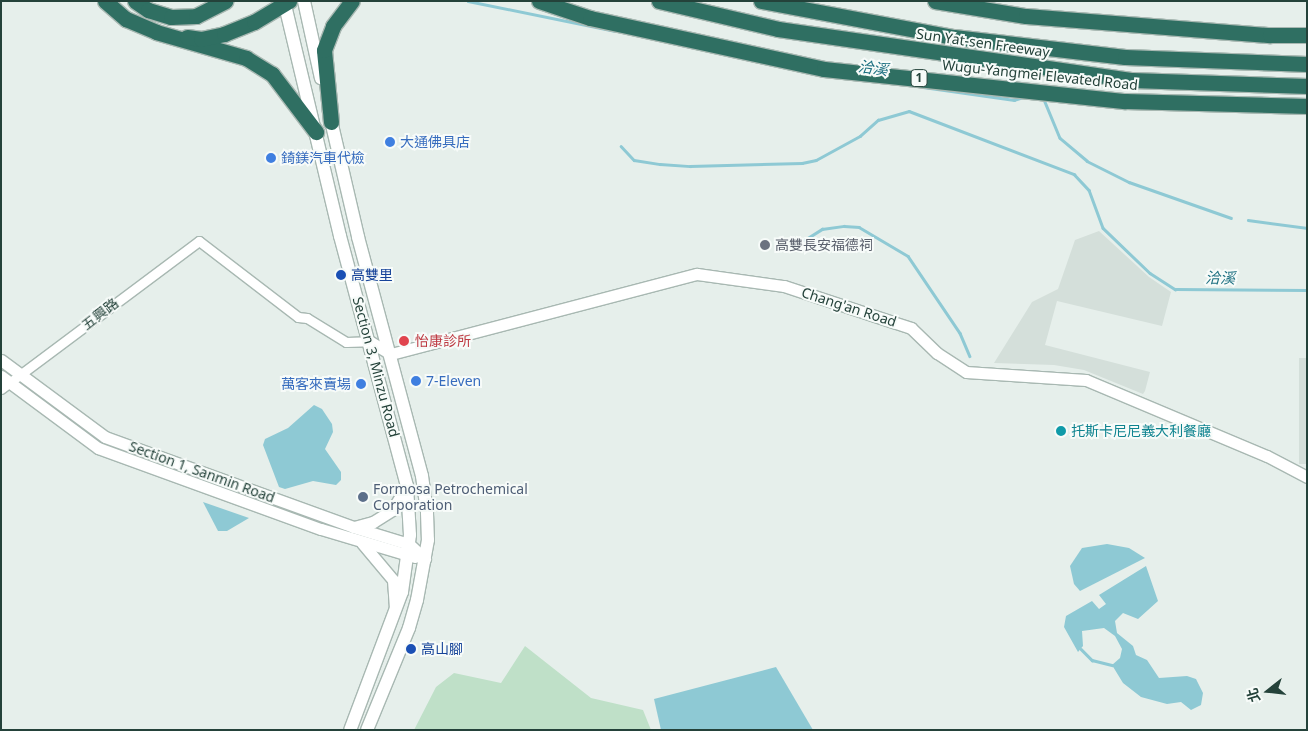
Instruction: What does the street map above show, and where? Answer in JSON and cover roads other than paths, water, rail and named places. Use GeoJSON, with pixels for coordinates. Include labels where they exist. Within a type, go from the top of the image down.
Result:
{"type":"FeatureCollection","features":[{"type":"Feature","properties":{"kind":"highway"},"geometry":{"type":"LineString","coordinates":[[104,1],[126,19],[156,32],[246,58],[272,74],[316,132]]}},
{"type":"Feature","properties":{"kind":"highway"},"geometry":{"type":"LineString","coordinates":[[135,1],[148,10],[171,17],[196,16],[225,1]]}},
{"type":"Feature","properties":{"kind":"highway"},"geometry":{"type":"LineString","coordinates":[[331,122],[324,50],[332,26],[352,1]]}},
{"type":"Feature","properties":{"kind":"highway","name":"Wugu-Yangmei Elevated Road"},"geometry":{"type":"LineString","coordinates":[[539,1],[590,18],[824,68],[1125,101],[1307,106]]}},
{"type":"Feature","properties":{"kind":"highway","name":"Sun Yat-sen Freeway"},"geometry":{"type":"LineString","coordinates":[[659,1],[778,28],[1123,79],[1307,86]]}},
{"type":"Feature","properties":{"kind":"highway","name":"Sun Yat-sen Freeway"},"geometry":{"type":"LineString","coordinates":[[760,1],[954,38],[1126,57],[1307,64]]}},
{"type":"Feature","properties":{"kind":"highway"},"geometry":{"type":"LineString","coordinates":[[935,1],[1026,16],[1270,35],[1307,35]]}},
{"type":"Feature","properties":{"kind":"highway"},"geometry":{"type":"LineString","coordinates":[[156,32],[201,39],[224,34],[254,22],[286,2]]}},
{"type":"Feature","properties":{"kind":"main road","name":"Section 3, Minzu Road"},"geometry":{"type":"LineString","coordinates":[[304,1],[358,237],[391,354],[422,476],[427,513],[425,559],[409,628],[367,730]]}},
{"type":"Feature","properties":{"kind":"main road","name":"Section 3, Minzu Road"},"geometry":{"type":"LineString","coordinates":[[286,2],[340,236],[370,341],[407,486],[408,550],[395,617],[350,730]]}},
{"type":"Feature","properties":{"kind":"street","name":"五興路"},"geometry":{"type":"LineString","coordinates":[[4,383],[20,374],[199,241],[298,316],[346,342],[370,341]]}},
{"type":"Feature","properties":{"kind":"street","name":"Chang'an Road"},"geometry":{"type":"LineString","coordinates":[[391,354],[698,274],[784,286],[881,316],[911,328],[937,353],[966,372],[1086,380],[1267,456],[1307,477]]}},
{"type":"Feature","properties":{"kind":"street"},"geometry":{"type":"LineString","coordinates":[[370,341],[391,354]]}},
{"type":"Feature","properties":{"kind":"street","name":"Section 1, Sanmin Road"},"geometry":{"type":"LineString","coordinates":[[1,360],[105,437],[353,527],[425,559]]}},
{"type":"Feature","properties":{"kind":"street","name":"Section 1, Sanmin Road"},"geometry":{"type":"LineString","coordinates":[[4,383],[98,448],[361,542],[408,550]]}},
{"type":"Feature","properties":{"kind":"street"},"geometry":{"type":"LineString","coordinates":[[353,527],[373,522],[392,510],[407,486]]}},
{"type":"Feature","properties":{"kind":"street"},"geometry":{"type":"LineString","coordinates":[[361,542],[393,580],[395,617]]}},
{"type":"Feature","properties":{"kind":"water"},"geometry":{"type":"Polygon","coordinates":[[[314,405],[322,409],[332,424],[333,432],[325,449],[341,472],[341,480],[336,485],[313,481],[285,489],[279,487],[263,445],[265,439],[288,428],[314,405]]]}},
{"type":"Feature","properties":{"kind":"water"},"geometry":{"type":"Polygon","coordinates":[[[203,502],[249,518],[227,531],[218,531],[203,502]]]}},
{"type":"Feature","properties":{"kind":"water"},"geometry":{"type":"Polygon","coordinates":[[[1107,544],[1129,548],[1145,558],[1080,591],[1074,584],[1070,566],[1082,548],[1107,544]]]}},
{"type":"Feature","properties":{"kind":"water"},"geometry":{"type":"Polygon","coordinates":[[[1146,566],[1158,601],[1138,619],[1123,613],[1115,621],[1117,633],[1133,646],[1136,655],[1147,660],[1159,678],[1187,676],[1196,679],[1203,693],[1201,705],[1191,710],[1181,702],[1167,704],[1141,697],[1123,683],[1112,665],[1120,658],[1122,649],[1115,636],[1104,628],[1082,631],[1083,646],[1078,652],[1064,627],[1066,616],[1092,601],[1099,609],[1106,604],[1099,595],[1146,566]]]}},
{"type":"Feature","properties":{"kind":"water"},"geometry":{"type":"Polygon","coordinates":[[[776,667],[813,730],[661,730],[654,699],[776,667]]]}},
{"type":"Feature","properties":{"kind":"waterway","name":"洽溪"},"geometry":{"type":"LineString","coordinates":[[468,1],[615,31]]}},
{"type":"Feature","properties":{"kind":"waterway","name":"洽溪"},"geometry":{"type":"LineString","coordinates":[[923,87],[1014,100],[1023,97]]}},
{"type":"Feature","properties":{"kind":"waterway","name":"洽溪"},"geometry":{"type":"LineString","coordinates":[[1043,97],[1060,138],[1087,161],[1129,182],[1231,218]]}},
{"type":"Feature","properties":{"kind":"waterway","name":"洽溪"},"geometry":{"type":"LineString","coordinates":[[621,146],[634,160],[660,164],[690,166],[802,163],[816,160],[860,136],[878,120],[909,111],[1074,174],[1089,190],[1103,228],[1150,273],[1175,289],[1307,290]]}},
{"type":"Feature","properties":{"kind":"waterway","name":"洽溪"},"geometry":{"type":"LineString","coordinates":[[1248,220],[1307,228]]}},
{"type":"Feature","properties":{"kind":"waterway"},"geometry":{"type":"LineString","coordinates":[[783,246],[806,239],[822,229],[844,226],[859,227],[908,256],[960,333],[970,356]]}},
{"type":"Feature","properties":{"kind":"waterway"},"geometry":{"type":"LineString","coordinates":[[1081,649],[1092,660],[1112,665]]}},
{"type":"Feature","properties":{"kind":"place","name":"大通佛具店"},"geometry":{"type":"Point","coordinates":[390,142]}},
{"type":"Feature","properties":{"kind":"place","name":"錡鎂汽車代檢"},"geometry":{"type":"Point","coordinates":[271,158]}},
{"type":"Feature","properties":{"kind":"place","name":"高雙長安福德祠"},"geometry":{"type":"Point","coordinates":[765,245]}},
{"type":"Feature","properties":{"kind":"place","name":"高雙里"},"geometry":{"type":"Point","coordinates":[341,275]}},
{"type":"Feature","properties":{"kind":"place","name":"怡康診所"},"geometry":{"type":"Point","coordinates":[404,341]}},
{"type":"Feature","properties":{"kind":"place","name":"7-Eleven"},"geometry":{"type":"Point","coordinates":[416,381]}},
{"type":"Feature","properties":{"kind":"place","name":"萬客來賣場"},"geometry":{"type":"Point","coordinates":[361,384]}},
{"type":"Feature","properties":{"kind":"place","name":"托斯卡尼尼義大利餐廳"},"geometry":{"type":"Point","coordinates":[1061,431]}},
{"type":"Feature","properties":{"kind":"place","name":"Formosa Petrochemical Corporation"},"geometry":{"type":"Point","coordinates":[363,497]}},
{"type":"Feature","properties":{"kind":"place","name":"高山腳"},"geometry":{"type":"Point","coordinates":[411,649]}}]}
